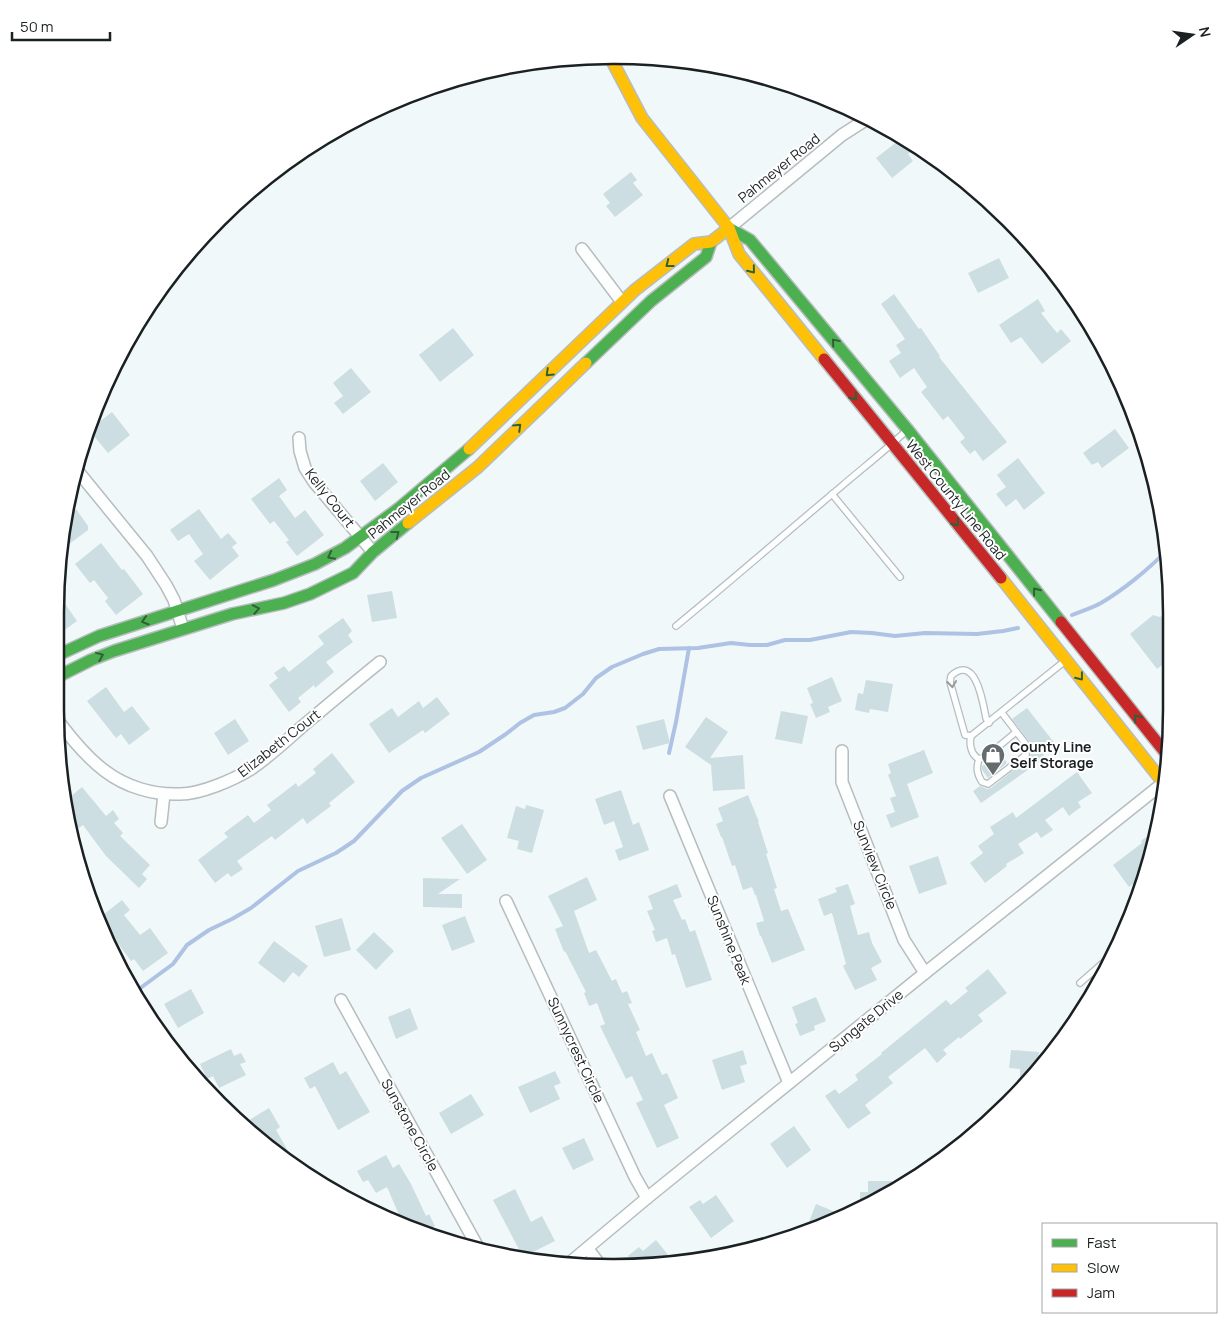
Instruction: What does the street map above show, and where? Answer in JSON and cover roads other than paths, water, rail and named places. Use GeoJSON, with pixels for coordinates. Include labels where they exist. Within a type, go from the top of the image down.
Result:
{"type":"FeatureCollection","features":[{"type":"Feature","properties":{"kind":"main road","name":"West County Line Road"},"geometry":{"type":"LineString","coordinates":[[615,64],[642,118],[729,228],[739,254],[1160,775]]}},
{"type":"Feature","properties":{"kind":"main road","name":"West County Line Road"},"geometry":{"type":"LineString","coordinates":[[729,228],[750,240],[908,430],[1162,748]]}},
{"type":"Feature","properties":{"kind":"main road","name":"Pahmeyer Road"},"geometry":{"type":"LineString","coordinates":[[64,652],[99,636],[297,572],[338,552],[417,494],[464,454],[622,302],[694,244],[711,242],[729,228]]}},
{"type":"Feature","properties":{"kind":"main road","name":"Pahmeyer Road"},"geometry":{"type":"LineString","coordinates":[[64,674],[91,660],[114,651],[232,614],[284,603],[310,594],[353,573],[373,552],[478,467],[612,336],[706,257],[711,242]]}},
{"type":"Feature","properties":{"kind":"main road"},"geometry":{"type":"LineString","coordinates":[[1067,660],[1081,648]]}},
{"type":"Feature","properties":{"kind":"street","name":"Pahmeyer Road"},"geometry":{"type":"LineString","coordinates":[[729,228],[842,135],[862,122]]}},
{"type":"Feature","properties":{"kind":"street"},"geometry":{"type":"LineString","coordinates":[[582,249],[622,302]]}},
{"type":"Feature","properties":{"kind":"street","name":"Kelly Court"},"geometry":{"type":"LineString","coordinates":[[299,438],[300,451],[305,468],[314,482],[373,552]]}},
{"type":"Feature","properties":{"kind":"street"},"geometry":{"type":"LineString","coordinates":[[81,476],[147,556],[166,585],[183,629]]}},
{"type":"Feature","properties":{"kind":"street","name":"Elizabeth Court"},"geometry":{"type":"LineString","coordinates":[[65,728],[90,758],[106,772],[124,782],[138,788],[164,794],[181,794],[197,791],[226,782],[252,768],[380,662]]}},
{"type":"Feature","properties":{"kind":"street","name":"Sunview Circle"},"geometry":{"type":"LineString","coordinates":[[842,751],[842,782],[904,940],[925,973]]}},
{"type":"Feature","properties":{"kind":"street","name":"Sungate Drive"},"geometry":{"type":"LineString","coordinates":[[576,1258],[647,1198],[925,973],[1158,790]]}},
{"type":"Feature","properties":{"kind":"street"},"geometry":{"type":"LineString","coordinates":[[162,822],[164,794]]}},
{"type":"Feature","properties":{"kind":"street","name":"Sunshine Peak"},"geometry":{"type":"LineString","coordinates":[[670,796],[789,1084]]}},
{"type":"Feature","properties":{"kind":"street","name":"Sunnycrest Circle"},"geometry":{"type":"LineString","coordinates":[[506,901],[635,1177],[647,1198]]}},
{"type":"Feature","properties":{"kind":"street","name":"Sunstone Circle"},"geometry":{"type":"LineString","coordinates":[[341,1000],[475,1242]]}},
{"type":"Feature","properties":{"kind":"street"},"geometry":{"type":"LineString","coordinates":[[588,1249],[595,1258]]}},
{"type":"Feature","properties":{"kind":"lane"},"geometry":{"type":"LineString","coordinates":[[676,626],[908,430]]}},
{"type":"Feature","properties":{"kind":"lane"},"geometry":{"type":"LineString","coordinates":[[832,494],[900,578]]}},
{"type":"Feature","properties":{"kind":"lane"},"geometry":{"type":"LineString","coordinates":[[989,723],[974,676],[964,670],[954,673],[951,676],[950,682],[962,728],[966,736],[971,736],[989,723],[1067,660]]}},
{"type":"Feature","properties":{"kind":"lane"},"geometry":{"type":"LineString","coordinates":[[979,759],[978,775],[982,782],[988,784],[1026,755],[1025,743],[1002,712]]}},
{"type":"Feature","properties":{"kind":"lane"},"geometry":{"type":"LineString","coordinates":[[979,759],[986,757],[1016,732]]}},
{"type":"Feature","properties":{"kind":"lane"},"geometry":{"type":"LineString","coordinates":[[971,736],[972,750],[979,759]]}},
{"type":"Feature","properties":{"kind":"lane"},"geometry":{"type":"LineString","coordinates":[[1080,982],[1101,965]]}},
{"type":"Feature","properties":{"kind":"waterway"},"geometry":{"type":"LineString","coordinates":[[1072,615],[1098,605],[1118,592],[1160,557]]}},
{"type":"Feature","properties":{"kind":"waterway"},"geometry":{"type":"LineString","coordinates":[[140,988],[173,964],[187,945],[209,930],[251,908],[298,871],[336,853],[354,841],[402,791],[421,778],[479,752],[534,715],[565,708],[583,694],[596,678],[612,667],[643,654],[659,649],[698,648],[731,643],[767,645],[785,640],[810,640],[851,632],[895,636],[925,633],[977,634],[1018,628]]}},
{"type":"Feature","properties":{"kind":"waterway"},"geometry":{"type":"LineString","coordinates":[[669,753],[689,648]]}},
{"type":"Feature","properties":{"kind":"place","name":"County Line Self Storage"},"geometry":{"type":"Point","coordinates":[993,776]}}]}
